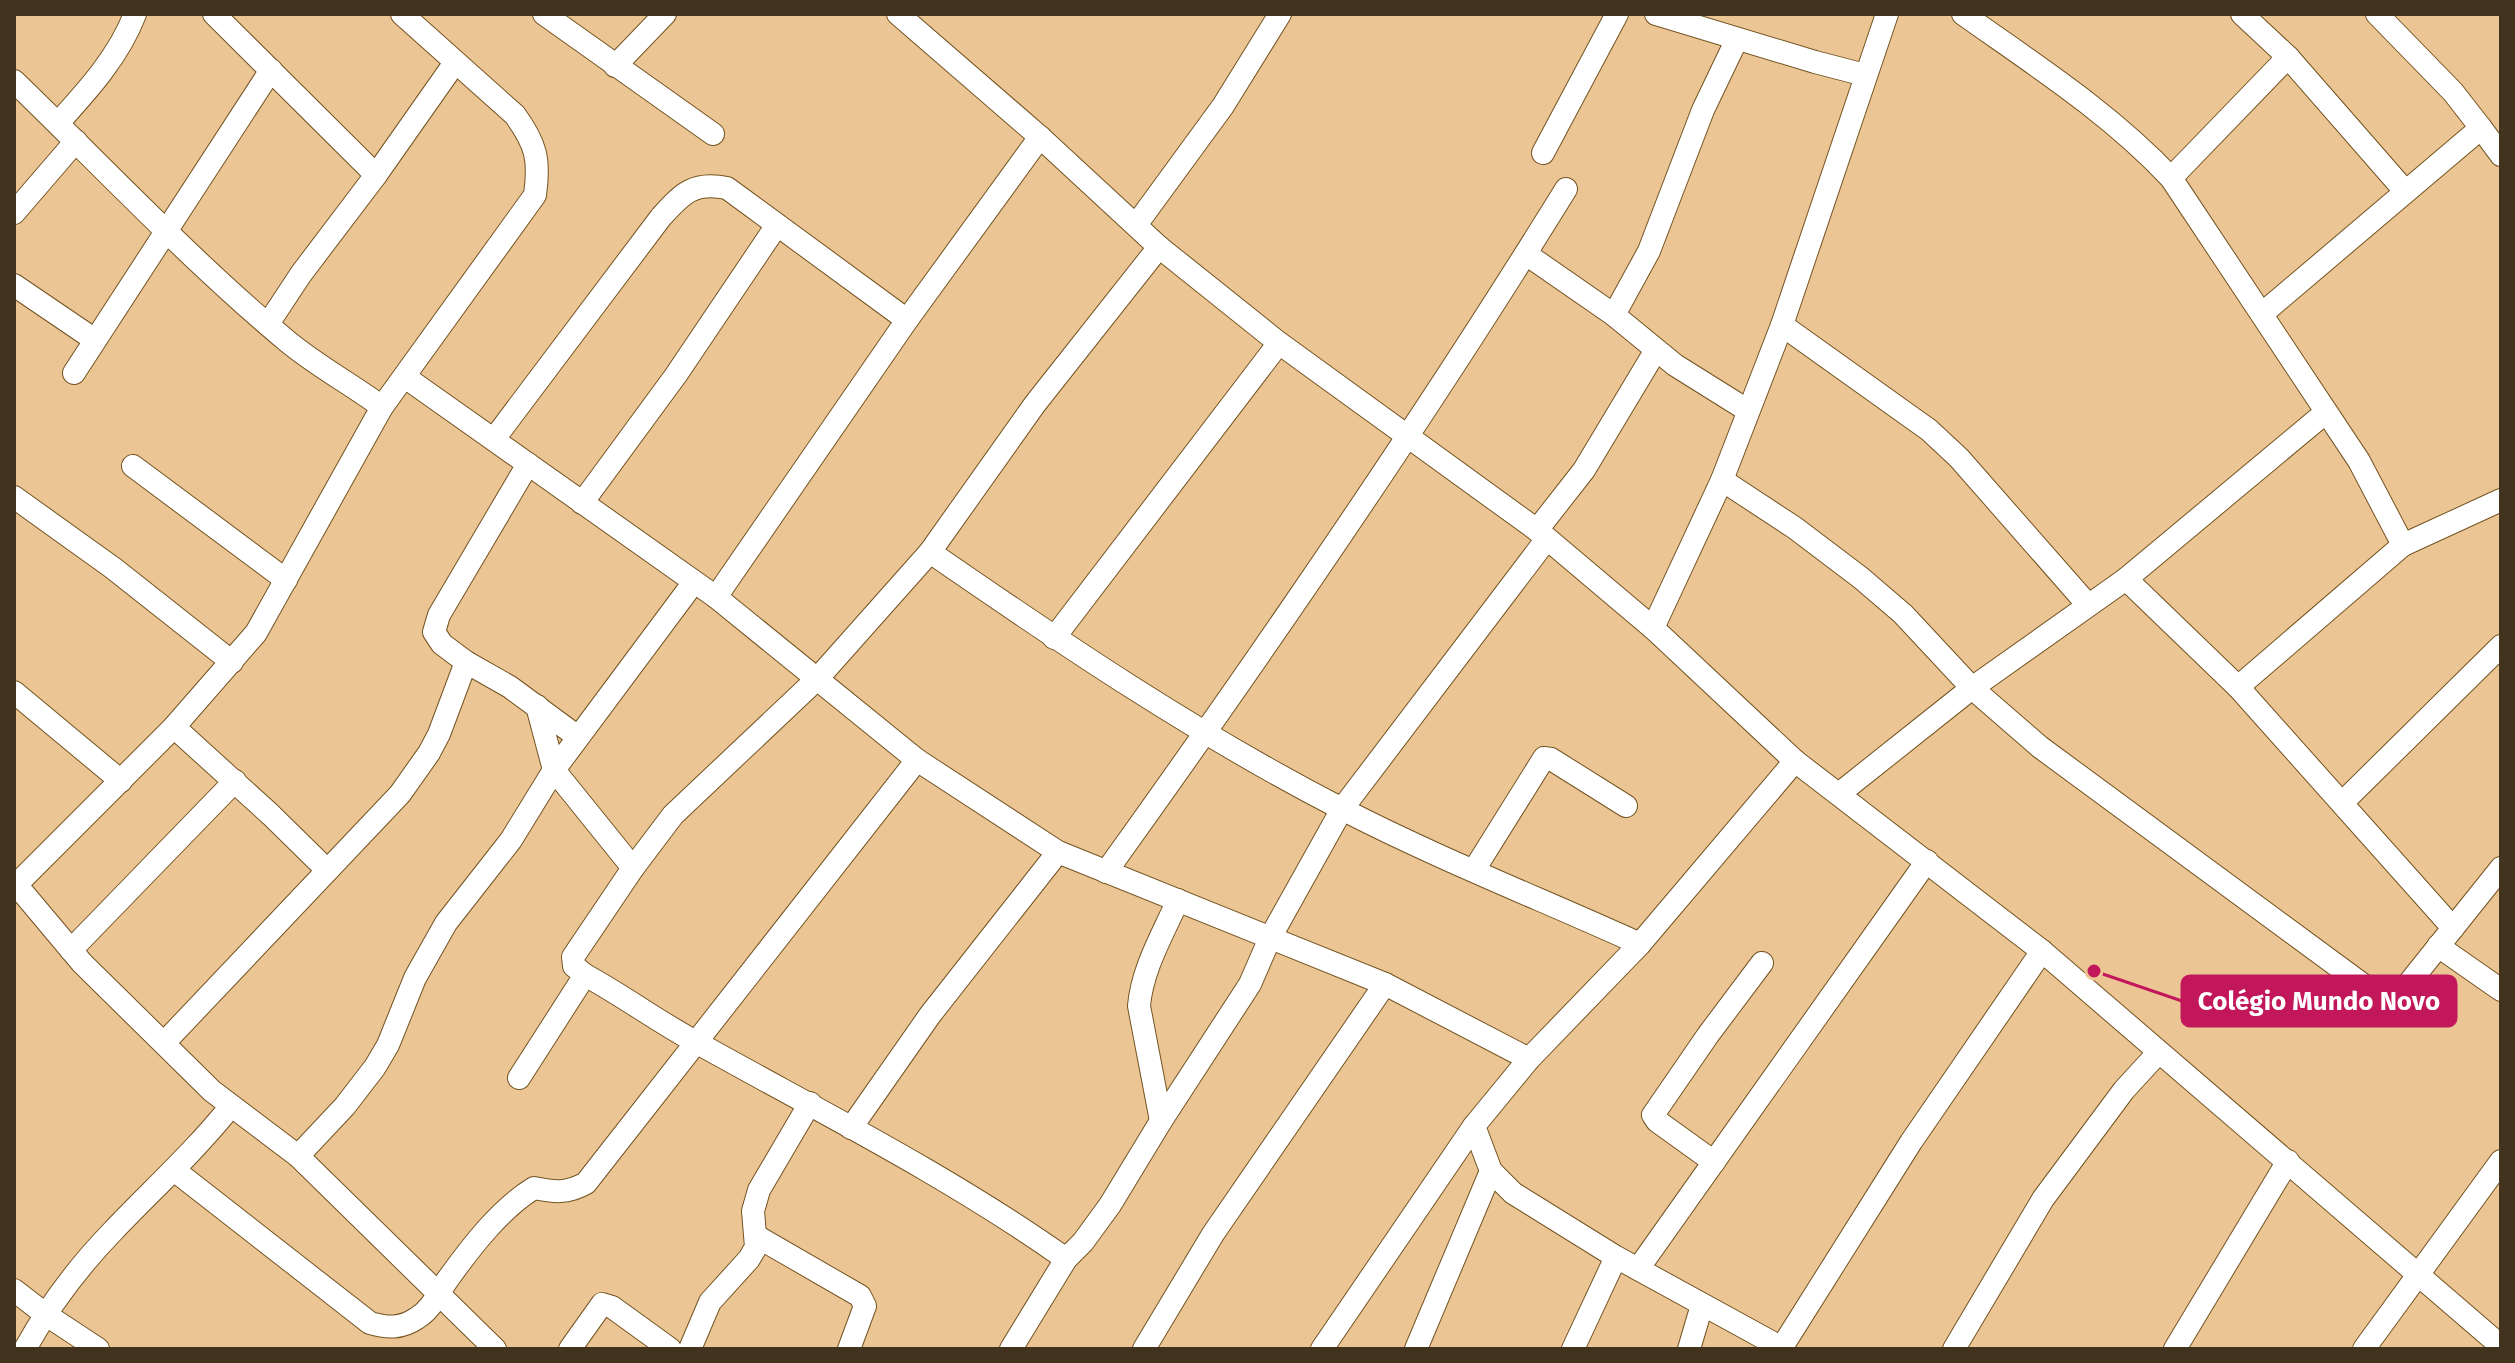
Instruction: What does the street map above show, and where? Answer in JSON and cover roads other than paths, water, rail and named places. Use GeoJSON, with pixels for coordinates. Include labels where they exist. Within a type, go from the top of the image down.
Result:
{"type":"FeatureCollection","features":[{"type":"Feature","properties":{"kind":"street"},"geometry":{"type":"LineString","coordinates":[[58,123],[112,58],[128,33],[135,14]]}},
{"type":"Feature","properties":{"kind":"street"},"geometry":{"type":"LineString","coordinates":[[214,14],[376,175]]}},
{"type":"Feature","properties":{"kind":"street"},"geometry":{"type":"LineString","coordinates":[[402,14],[454,64],[515,115],[537,153],[535,195],[382,407],[256,633],[174,727],[15,884],[71,950],[164,1043],[231,1106],[298,1156],[495,1349]]}},
{"type":"Feature","properties":{"kind":"street"},"geometry":{"type":"LineString","coordinates":[[544,14],[713,134]]}},
{"type":"Feature","properties":{"kind":"street"},"geometry":{"type":"LineString","coordinates":[[615,66],[665,14]]}},
{"type":"Feature","properties":{"kind":"street"},"geometry":{"type":"LineString","coordinates":[[898,14],[1040,137],[1159,247],[1279,343],[1542,535],[1653,628],[1795,761],[2042,951],[2501,1346]]}},
{"type":"Feature","properties":{"kind":"street"},"geometry":{"type":"LineString","coordinates":[[1136,225],[1223,106],[1280,14]]}},
{"type":"Feature","properties":{"kind":"street"},"geometry":{"type":"LineString","coordinates":[[1543,153],[1617,14]]}},
{"type":"Feature","properties":{"kind":"street"},"geometry":{"type":"LineString","coordinates":[[1656,14],[1865,75]]}},
{"type":"Feature","properties":{"kind":"street"},"geometry":{"type":"LineString","coordinates":[[1653,628],[1722,480],[1782,325],[1887,14]]}},
{"type":"Feature","properties":{"kind":"street"},"geometry":{"type":"LineString","coordinates":[[1963,14],[2096,110],[2140,145],[2171,178],[2359,461],[2403,545]]}},
{"type":"Feature","properties":{"kind":"street"},"geometry":{"type":"LineString","coordinates":[[2242,14],[2288,57],[2405,191]]}},
{"type":"Feature","properties":{"kind":"street"},"geometry":{"type":"LineString","coordinates":[[2377,14],[2453,92],[2501,155]]}},
{"type":"Feature","properties":{"kind":"street"},"geometry":{"type":"LineString","coordinates":[[1614,315],[1649,251],[1703,110],[1737,39]]}},
{"type":"Feature","properties":{"kind":"street"},"geometry":{"type":"LineString","coordinates":[[2171,178],[2288,57]]}},
{"type":"Feature","properties":{"kind":"street"},"geometry":{"type":"LineString","coordinates":[[268,324],[454,64]]}},
{"type":"Feature","properties":{"kind":"street"},"geometry":{"type":"LineString","coordinates":[[74,373],[271,70]]}},
{"type":"Feature","properties":{"kind":"street"},"geometry":{"type":"LineString","coordinates":[[14,81],[167,232],[268,324],[300,351],[382,407]]}},
{"type":"Feature","properties":{"kind":"street"},"geometry":{"type":"LineString","coordinates":[[2263,313],[2481,128]]}},
{"type":"Feature","properties":{"kind":"street"},"geometry":{"type":"LineString","coordinates":[[716,597],[907,320],[1040,137]]}},
{"type":"Feature","properties":{"kind":"street"},"geometry":{"type":"LineString","coordinates":[[14,213],[76,141]]}},
{"type":"Feature","properties":{"kind":"street"},"geometry":{"type":"LineString","coordinates":[[494,439],[661,217],[682,194],[699,187],[713,185],[727,188],[907,320]]}},
{"type":"Feature","properties":{"kind":"street"},"geometry":{"type":"LineString","coordinates":[[1106,872],[1206,733],[1409,435],[1566,189]]}},
{"type":"Feature","properties":{"kind":"street"},"geometry":{"type":"LineString","coordinates":[[582,503],[676,375],[777,225]]}},
{"type":"Feature","properties":{"kind":"street"},"geometry":{"type":"LineString","coordinates":[[1066,1259],[939,1178],[810,1103],[696,1042],[585,975],[574,966],[573,957],[673,815],[818,678],[930,552],[1035,404],[1159,247]]}},
{"type":"Feature","properties":{"kind":"street"},"geometry":{"type":"LineString","coordinates":[[1526,254],[1614,315],[1656,350],[1747,410]]}},
{"type":"Feature","properties":{"kind":"street"},"geometry":{"type":"LineString","coordinates":[[14,285],[95,340]]}},
{"type":"Feature","properties":{"kind":"street"},"geometry":{"type":"LineString","coordinates":[[1782,325],[1929,430],[1959,458],[2088,605]]}},
{"type":"Feature","properties":{"kind":"street"},"geometry":{"type":"LineString","coordinates":[[1054,638],[1279,343]]}},
{"type":"Feature","properties":{"kind":"street"},"geometry":{"type":"LineString","coordinates":[[1011,1349],[1066,1259],[1083,1242],[1110,1205],[1250,984],[1270,938],[1342,809],[1542,535],[1656,350]]}},
{"type":"Feature","properties":{"kind":"street"},"geometry":{"type":"LineString","coordinates":[[405,377],[716,597],[917,760],[1058,852],[1385,984],[1529,1059]]}},
{"type":"Feature","properties":{"kind":"street"},"geometry":{"type":"LineString","coordinates":[[1840,793],[1972,688],[2126,579],[2325,413]]}},
{"type":"Feature","properties":{"kind":"street"},"geometry":{"type":"LineString","coordinates":[[528,464],[439,615],[434,632],[442,644],[466,662],[510,687],[578,737]]}},
{"type":"Feature","properties":{"kind":"street"},"geometry":{"type":"LineString","coordinates":[[133,466],[286,580]]}},
{"type":"Feature","properties":{"kind":"street"},"geometry":{"type":"LineString","coordinates":[[1722,480],[1795,528],[1861,578],[1903,614],[1972,688],[2040,747],[2385,1001],[2392,1002],[2397,998],[2501,868]]}},
{"type":"Feature","properties":{"kind":"street"},"geometry":{"type":"LineString","coordinates":[[14,497],[113,568],[232,662]]}},
{"type":"Feature","properties":{"kind":"street"},"geometry":{"type":"LineString","coordinates":[[2238,687],[2403,545],[2501,500]]}},
{"type":"Feature","properties":{"kind":"street"},"geometry":{"type":"LineString","coordinates":[[930,552],[1054,638],[1206,733],[1342,809],[1640,944]]}},
{"type":"Feature","properties":{"kind":"street"},"geometry":{"type":"LineString","coordinates":[[2126,579],[2238,687],[2453,928]]}},
{"type":"Feature","properties":{"kind":"street"},"geometry":{"type":"LineString","coordinates":[[298,1156],[345,1106],[375,1067],[393,1034],[415,978],[446,923],[511,840],[554,770],[694,582]]}},
{"type":"Feature","properties":{"kind":"street"},"geometry":{"type":"LineString","coordinates":[[2343,802],[2501,646]]}},
{"type":"Feature","properties":{"kind":"street"},"geometry":{"type":"LineString","coordinates":[[164,1043],[400,794],[429,753],[466,662]]}},
{"type":"Feature","properties":{"kind":"street"},"geometry":{"type":"LineString","coordinates":[[14,692],[121,781]]}},
{"type":"Feature","properties":{"kind":"street"},"geometry":{"type":"LineString","coordinates":[[537,706],[554,770],[633,868]]}},
{"type":"Feature","properties":{"kind":"street"},"geometry":{"type":"LineString","coordinates":[[174,727],[327,870]]}},
{"type":"Feature","properties":{"kind":"street"},"geometry":{"type":"LineString","coordinates":[[1474,870],[1544,758],[1551,759],[1626,806]]}},
{"type":"Feature","properties":{"kind":"street"},"geometry":{"type":"LineString","coordinates":[[174,1170],[370,1323],[391,1328],[402,1326],[429,1309],[456,1268],[519,1198],[534,1188],[558,1193],[573,1191],[586,1183],[917,760]]}},
{"type":"Feature","properties":{"kind":"street"},"geometry":{"type":"LineString","coordinates":[[1322,1349],[1474,1126],[1529,1059],[1640,944],[1795,761]]}},
{"type":"Feature","properties":{"kind":"street"},"geometry":{"type":"LineString","coordinates":[[71,950],[235,781]]}},
{"type":"Feature","properties":{"kind":"street"},"geometry":{"type":"LineString","coordinates":[[851,1128],[930,1015],[1058,852]]}},
{"type":"Feature","properties":{"kind":"street"},"geometry":{"type":"LineString","coordinates":[[1638,1269],[1927,861]]}},
{"type":"Feature","properties":{"kind":"street"},"geometry":{"type":"LineString","coordinates":[[1161,1121],[1139,1006],[1140,990],[1178,900]]}},
{"type":"Feature","properties":{"kind":"street"},"geometry":{"type":"LineString","coordinates":[[2438,946],[2501,990]]}},
{"type":"Feature","properties":{"kind":"street"},"geometry":{"type":"LineString","coordinates":[[1474,1126],[1491,1171],[1513,1193],[1616,1257],[1783,1348],[1911,1142],[2042,951]]}},
{"type":"Feature","properties":{"kind":"street"},"geometry":{"type":"LineString","coordinates":[[1714,1162],[1653,1115],[1762,963]]}},
{"type":"Feature","properties":{"kind":"street"},"geometry":{"type":"LineString","coordinates":[[519,1078],[585,975]]}},
{"type":"Feature","properties":{"kind":"street"},"geometry":{"type":"LineString","coordinates":[[1144,1349],[1213,1234],[1385,984]]}},
{"type":"Feature","properties":{"kind":"street"},"geometry":{"type":"LineString","coordinates":[[1954,1349],[2043,1199],[2124,1090],[2158,1053]]}},
{"type":"Feature","properties":{"kind":"street"},"geometry":{"type":"LineString","coordinates":[[690,1349],[710,1302],[756,1247],[753,1211],[759,1190],[810,1103]]}},
{"type":"Feature","properties":{"kind":"street"},"geometry":{"type":"LineString","coordinates":[[25,1349],[45,1314],[111,1233],[208,1136],[231,1106]]}},
{"type":"Feature","properties":{"kind":"street"},"geometry":{"type":"LineString","coordinates":[[2175,1349],[2288,1161]]}},
{"type":"Feature","properties":{"kind":"street"},"geometry":{"type":"LineString","coordinates":[[2364,1349],[2501,1161]]}},
{"type":"Feature","properties":{"kind":"street"},"geometry":{"type":"LineString","coordinates":[[1416,1349],[1491,1171]]}},
{"type":"Feature","properties":{"kind":"street"},"geometry":{"type":"LineString","coordinates":[[756,1236],[860,1296],[865,1306],[849,1349]]}},
{"type":"Feature","properties":{"kind":"street"},"geometry":{"type":"LineString","coordinates":[[1573,1349],[1616,1257]]}},
{"type":"Feature","properties":{"kind":"street"},"geometry":{"type":"LineString","coordinates":[[14,1290],[98,1349]]}},
{"type":"Feature","properties":{"kind":"street"},"geometry":{"type":"LineString","coordinates":[[570,1349],[602,1304],[612,1307],[670,1349]]}},
{"type":"Feature","properties":{"kind":"street"},"geometry":{"type":"LineString","coordinates":[[1689,1349],[1702,1305]]}},
{"type":"Feature","properties":{"kind":"place","name":"Colégio Mundo Novo"},"geometry":{"type":"Point","coordinates":[2094,971]}}]}
